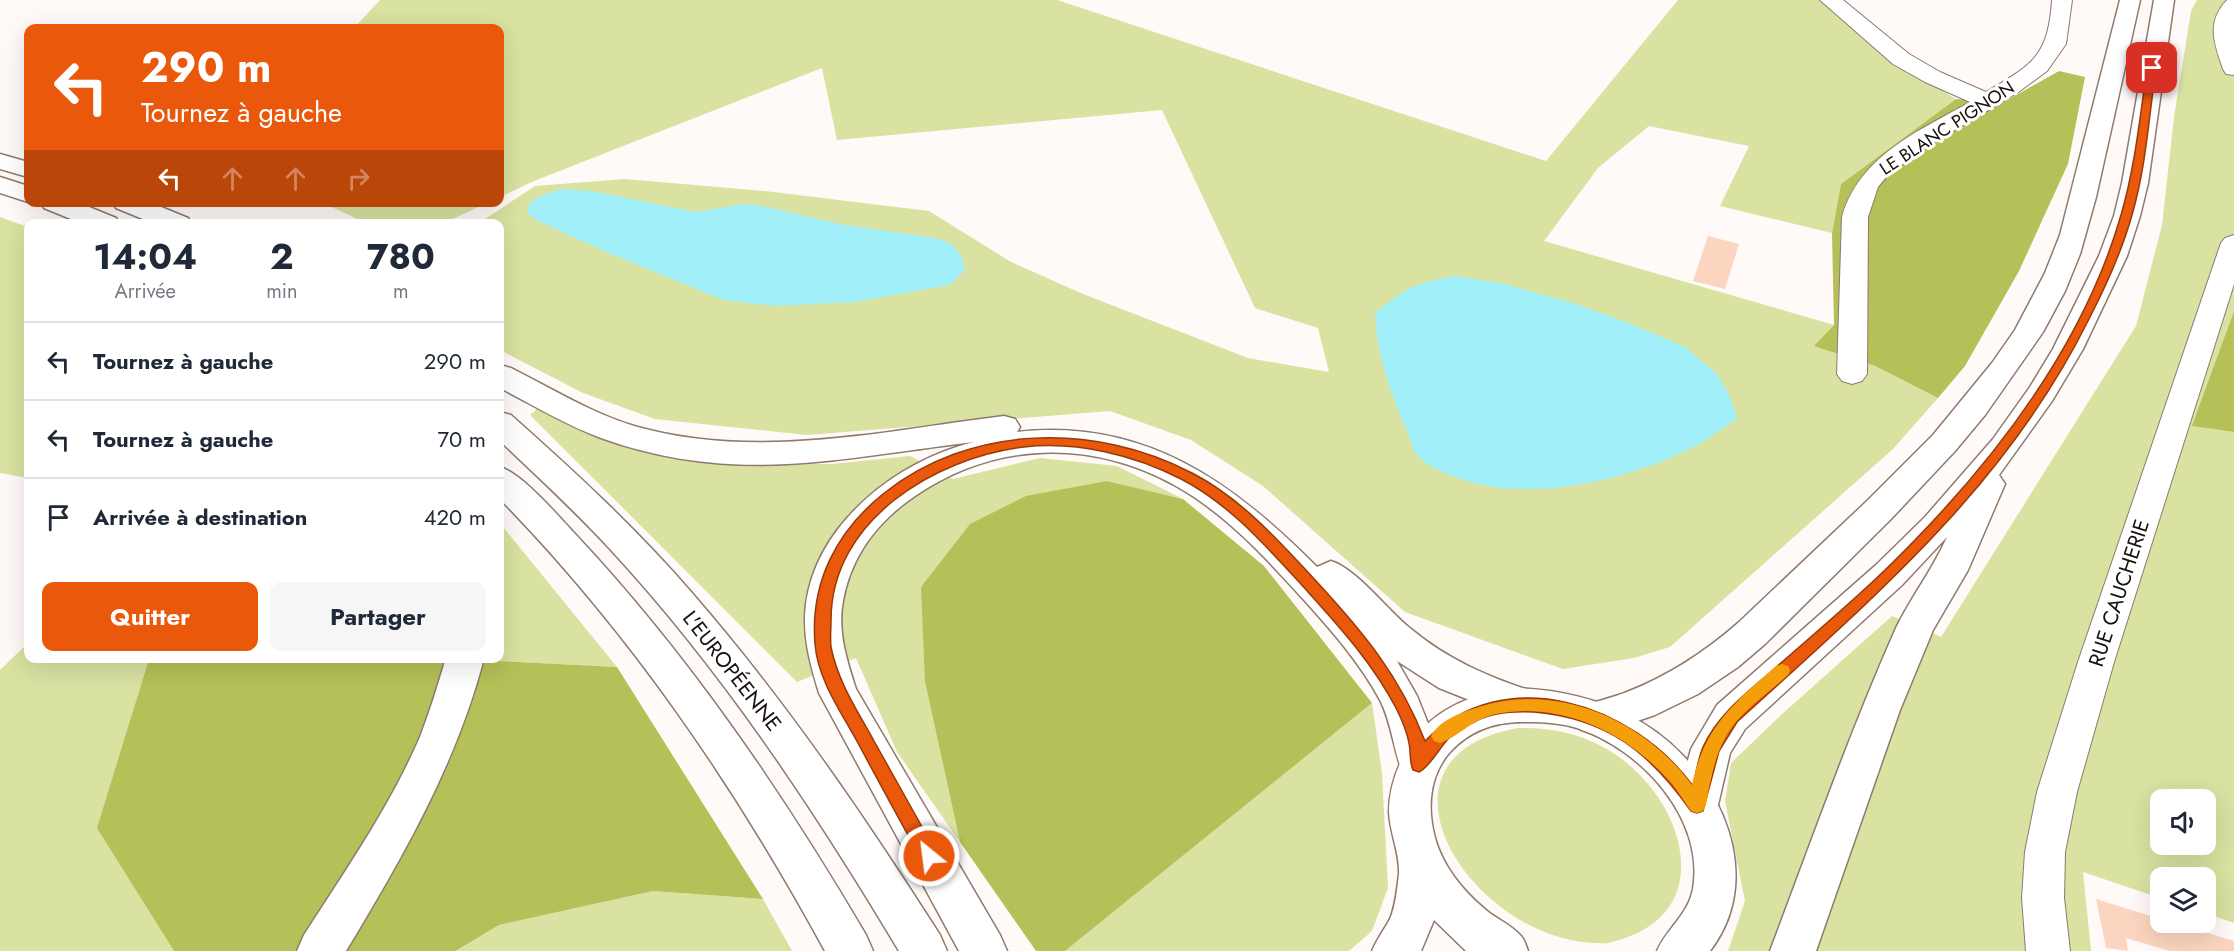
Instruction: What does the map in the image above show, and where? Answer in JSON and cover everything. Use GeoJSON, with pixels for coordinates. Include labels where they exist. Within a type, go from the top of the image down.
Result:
{"type":"FeatureCollection","features":[{"type":"Feature","properties":{"kind":"main road"},"geometry":{"type":"LineString","coordinates":[[2109,84],[2115,0]]}},
{"type":"Feature","properties":{"kind":"main road"},"geometry":{"type":"LineString","coordinates":[[1596,718],[1619,712],[1673,689],[1729,653],[1768,619],[1859,530],[1944,442],[1984,394],[2037,317],[2066,256],[2082,205],[2130,0]]}},
{"type":"Feature","properties":{"kind":"main road"},"geometry":{"type":"LineString","coordinates":[[1697,805],[1711,749],[1731,717],[1889,575],[1944,519],[2004,447],[2041,394],[2068,349],[2113,256],[2135,183],[2164,0]]}},
{"type":"Feature","properties":{"kind":"main road"},"geometry":{"type":"LineString","coordinates":[[2148,90],[2181,0]]}},
{"type":"Feature","properties":{"kind":"main road"},"geometry":{"type":"LineString","coordinates":[[0,161],[24,169]]}},
{"type":"Feature","properties":{"kind":"main road"},"geometry":{"type":"LineString","coordinates":[[0,185],[24,193]]}},
{"type":"Feature","properties":{"kind":"main road"},"geometry":{"type":"LineString","coordinates":[[65,207],[95,219]]}},
{"type":"Feature","properties":{"kind":"main road"},"geometry":{"type":"LineString","coordinates":[[137,207],[166,219]]}},
{"type":"Feature","properties":{"kind":"main road"},"geometry":{"type":"LineString","coordinates":[[504,377],[613,430],[682,449],[722,454],[811,454],[1038,424],[1102,427],[1142,437],[1201,463],[1249,495],[1376,619],[1426,660],[1458,680],[1520,704]]}},
{"type":"Feature","properties":{"kind":"main road","name":"L'EUROPÉENNE"},"geometry":{"type":"LineString","coordinates":[[504,426],[553,469],[612,528],[715,646],[808,771],[924,951]]}},
{"type":"Feature","properties":{"kind":"main road"},"geometry":{"type":"LineString","coordinates":[[984,951],[838,693],[827,663],[821,627],[824,596],[832,568],[861,523],[901,487],[946,463],[977,452],[1011,444],[1043,441],[1083,443],[1118,449],[1153,460],[1206,488],[1270,541],[1357,636],[1405,709],[1417,743],[1419,765]]}},
{"type":"Feature","properties":{"kind":"main road"},"geometry":{"type":"LineString","coordinates":[[1793,951],[1880,710],[1916,626],[1950,570],[2004,447]]}},
{"type":"Feature","properties":{"kind":"main road"},"geometry":{"type":"LineString","coordinates":[[504,483],[575,556],[664,665],[753,790],[850,951]]}},
{"type":"Feature","properties":{"kind":"main road"},"geometry":{"type":"LineString","coordinates":[[320,951],[383,848],[418,785],[446,719],[463,663]]}},
{"type":"Feature","properties":{"kind":"main road"},"geometry":{"type":"LineString","coordinates":[[1505,951],[1481,935],[1456,913],[1435,887],[1421,860],[1413,835],[1410,810],[1412,786],[1419,765],[1430,746],[1454,724],[1485,710],[1520,704],[1558,707],[1596,718],[1632,737],[1674,773],[1697,805],[1712,842],[1716,880],[1708,915],[1685,949]]}},
{"type":"Feature","properties":{"kind":"main road"},"geometry":{"type":"LineString","coordinates":[[1395,951],[1410,926],[1418,904],[1421,860]]}},
{"type":"Feature","properties":{"kind":"street"},"geometry":{"type":"LineString","coordinates":[[1830,0],[1866,27],[1899,58],[1938,80],[1988,102]]}},
{"type":"Feature","properties":{"kind":"street","name":"LE BLANC PIGNON"},"geometry":{"type":"LineString","coordinates":[[1852,374],[1853,245],[1855,217],[1860,196],[1869,181],[1899,155],[1988,102],[2024,78],[2049,57],[2058,35],[2062,0]]}},
{"type":"Feature","properties":{"kind":"street"},"geometry":{"type":"LineString","coordinates":[[2234,4],[2224,14],[2221,24],[2234,69]]}},
{"type":"Feature","properties":{"kind":"street","name":"RUE CAUCHERIE"},"geometry":{"type":"LineString","coordinates":[[2048,951],[2043,898],[2045,852],[2057,792],[2093,672],[2234,243]]}},
{"type":"Feature","properties":{"kind":"green space"},"geometry":{"type":"Polygon","coordinates":[[[380,0],[1057,0],[1546,161],[1678,0],[1821,0],[1890,59],[1956,99],[1841,184],[1832,233],[1720,206],[1749,146],[1649,126],[1598,168],[1544,241],[1834,325],[1815,346],[1875,366],[1938,398],[1893,449],[1670,647],[1634,658],[1563,669],[1405,612],[1263,486],[1191,440],[1110,411],[807,435],[655,419],[583,393],[504,352],[504,219],[485,219],[535,186],[625,179],[765,191],[929,211],[1011,262],[1083,294],[1248,358],[1329,372],[1318,328],[1255,308],[1162,110],[837,140],[822,68],[534,181],[504,195],[504,24],[358,24],[380,0]]]}},
{"type":"Feature","properties":{"kind":"green space"},"geometry":{"type":"Polygon","coordinates":[[[2197,0],[2234,0],[2234,311],[2193,426],[2234,432],[2234,923],[2216,917],[2216,867],[2150,867],[2150,895],[2083,872],[2091,951],[1728,951],[1745,901],[1725,801],[1731,763],[1892,616],[1941,637],[2136,326],[2162,225],[2174,117],[2191,11],[2197,0]]]}},
{"type":"Feature","properties":{"kind":"green space"},"geometry":{"type":"Polygon","coordinates":[[[2059,71],[2085,77],[2068,164],[2019,271],[1965,366],[1938,398],[1875,366],[1814,346],[1834,325],[1832,233],[1841,184],[1956,99],[2002,103],[2059,71]]]}},
{"type":"Feature","properties":{"kind":"green space"},"geometry":{"type":"Polygon","coordinates":[[[332,207],[478,207],[453,219],[357,219],[332,207]]]}},
{"type":"Feature","properties":{"kind":"green space"},"geometry":{"type":"Polygon","coordinates":[[[0,217],[24,226],[24,477],[0,473],[0,217]]]}},
{"type":"Feature","properties":{"kind":"green space"},"geometry":{"type":"Polygon","coordinates":[[[2234,311],[2234,432],[2192,426],[2234,311]]]}},
{"type":"Feature","properties":{"kind":"green space"},"geometry":{"type":"Polygon","coordinates":[[[537,409],[627,448],[734,464],[832,464],[910,456],[953,479],[1040,458],[1117,466],[1183,499],[1107,481],[925,682],[960,842],[897,752],[856,658],[797,682],[530,415],[537,409]]]}},
{"type":"Feature","properties":{"kind":"green space"},"geometry":{"type":"Polygon","coordinates":[[[1107,481],[1183,499],[1264,566],[1372,703],[1065,951],[1036,951],[960,842],[925,682],[921,587],[970,524],[1026,496],[1107,481]]]}},
{"type":"Feature","properties":{"kind":"green space"},"geometry":{"type":"Polygon","coordinates":[[[504,528],[617,667],[504,661],[504,528]]]}},
{"type":"Feature","properties":{"kind":"green space"},"geometry":{"type":"Polygon","coordinates":[[[24,647],[24,663],[148,663],[98,828],[174,951],[0,951],[0,670],[24,647]]]}},
{"type":"Feature","properties":{"kind":"green space"},"geometry":{"type":"Polygon","coordinates":[[[504,661],[617,667],[763,899],[653,891],[499,925],[456,951],[174,951],[97,828],[148,663],[504,661]]]}},
{"type":"Feature","properties":{"kind":"green space"},"geometry":{"type":"Polygon","coordinates":[[[1372,703],[1382,773],[1388,888],[1372,931],[1349,951],[1065,951],[1372,703]]]}},
{"type":"Feature","properties":{"kind":"green space"},"geometry":{"type":"Polygon","coordinates":[[[1518,728],[1563,732],[1595,743],[1633,768],[1656,794],[1672,823],[1680,853],[1680,882],[1668,908],[1645,929],[1608,943],[1560,937],[1515,917],[1478,886],[1451,850],[1438,811],[1443,775],[1468,746],[1518,728]]]}},
{"type":"Feature","properties":{"kind":"green space"},"geometry":{"type":"Polygon","coordinates":[[[653,891],[763,899],[792,951],[457,951],[499,925],[653,891]]]}},
{"type":"Feature","properties":{"kind":"water"},"geometry":{"type":"Polygon","coordinates":[[[561,189],[591,191],[696,212],[745,204],[839,224],[935,238],[956,249],[965,270],[950,285],[855,302],[776,306],[723,300],[611,254],[536,220],[527,213],[530,203],[541,196],[561,189]]]}},
{"type":"Feature","properties":{"kind":"water"},"geometry":{"type":"Polygon","coordinates":[[[1454,276],[1501,283],[1573,303],[1629,323],[1685,347],[1718,375],[1730,397],[1737,419],[1704,441],[1673,457],[1645,468],[1583,484],[1519,489],[1489,486],[1456,478],[1438,470],[1421,459],[1413,447],[1385,374],[1378,344],[1375,313],[1411,288],[1454,276]]]}},
{"type":"Feature","properties":{"kind":"building"},"geometry":{"type":"Polygon","coordinates":[[[1708,236],[1739,244],[1725,289],[1693,281],[1708,236]]]}},
{"type":"Feature","properties":{"kind":"building"},"geometry":{"type":"Polygon","coordinates":[[[2096,899],[2150,916],[2150,933],[2208,933],[2234,941],[2234,951],[2170,951],[2126,938],[2128,951],[2106,948],[2096,899]]]}},
{"type":"Feature","properties":{"kind":"slow traffic"},"geometry":{"type":"LineString","coordinates":[[1440,736],[1454,724],[1496,707],[1520,704],[1545,705],[1570,710],[1608,724],[1643,745],[1674,773],[1697,805],[1704,768],[1719,732],[1741,706],[1782,670]]}},
{"type":"Feature","properties":{"kind":"route"},"geometry":{"type":"LineString","coordinates":[[929,856],[846,710],[832,681],[821,627],[827,582],[841,552],[861,523],[901,487],[962,457],[994,447],[1026,442],[1083,443],[1136,454],[1188,477],[1224,501],[1270,541],[1357,636],[1405,709],[1413,727],[1419,765],[1437,738],[1454,724],[1474,714],[1496,707],[1520,704],[1545,705],[1583,714],[1632,737],[1674,773],[1697,805],[1704,768],[1711,749],[1719,732],[1731,717],[1889,575],[1937,526],[2004,447],[2041,394],[2090,306],[2113,256],[2127,216],[2135,183],[2152,68]]}}]}
